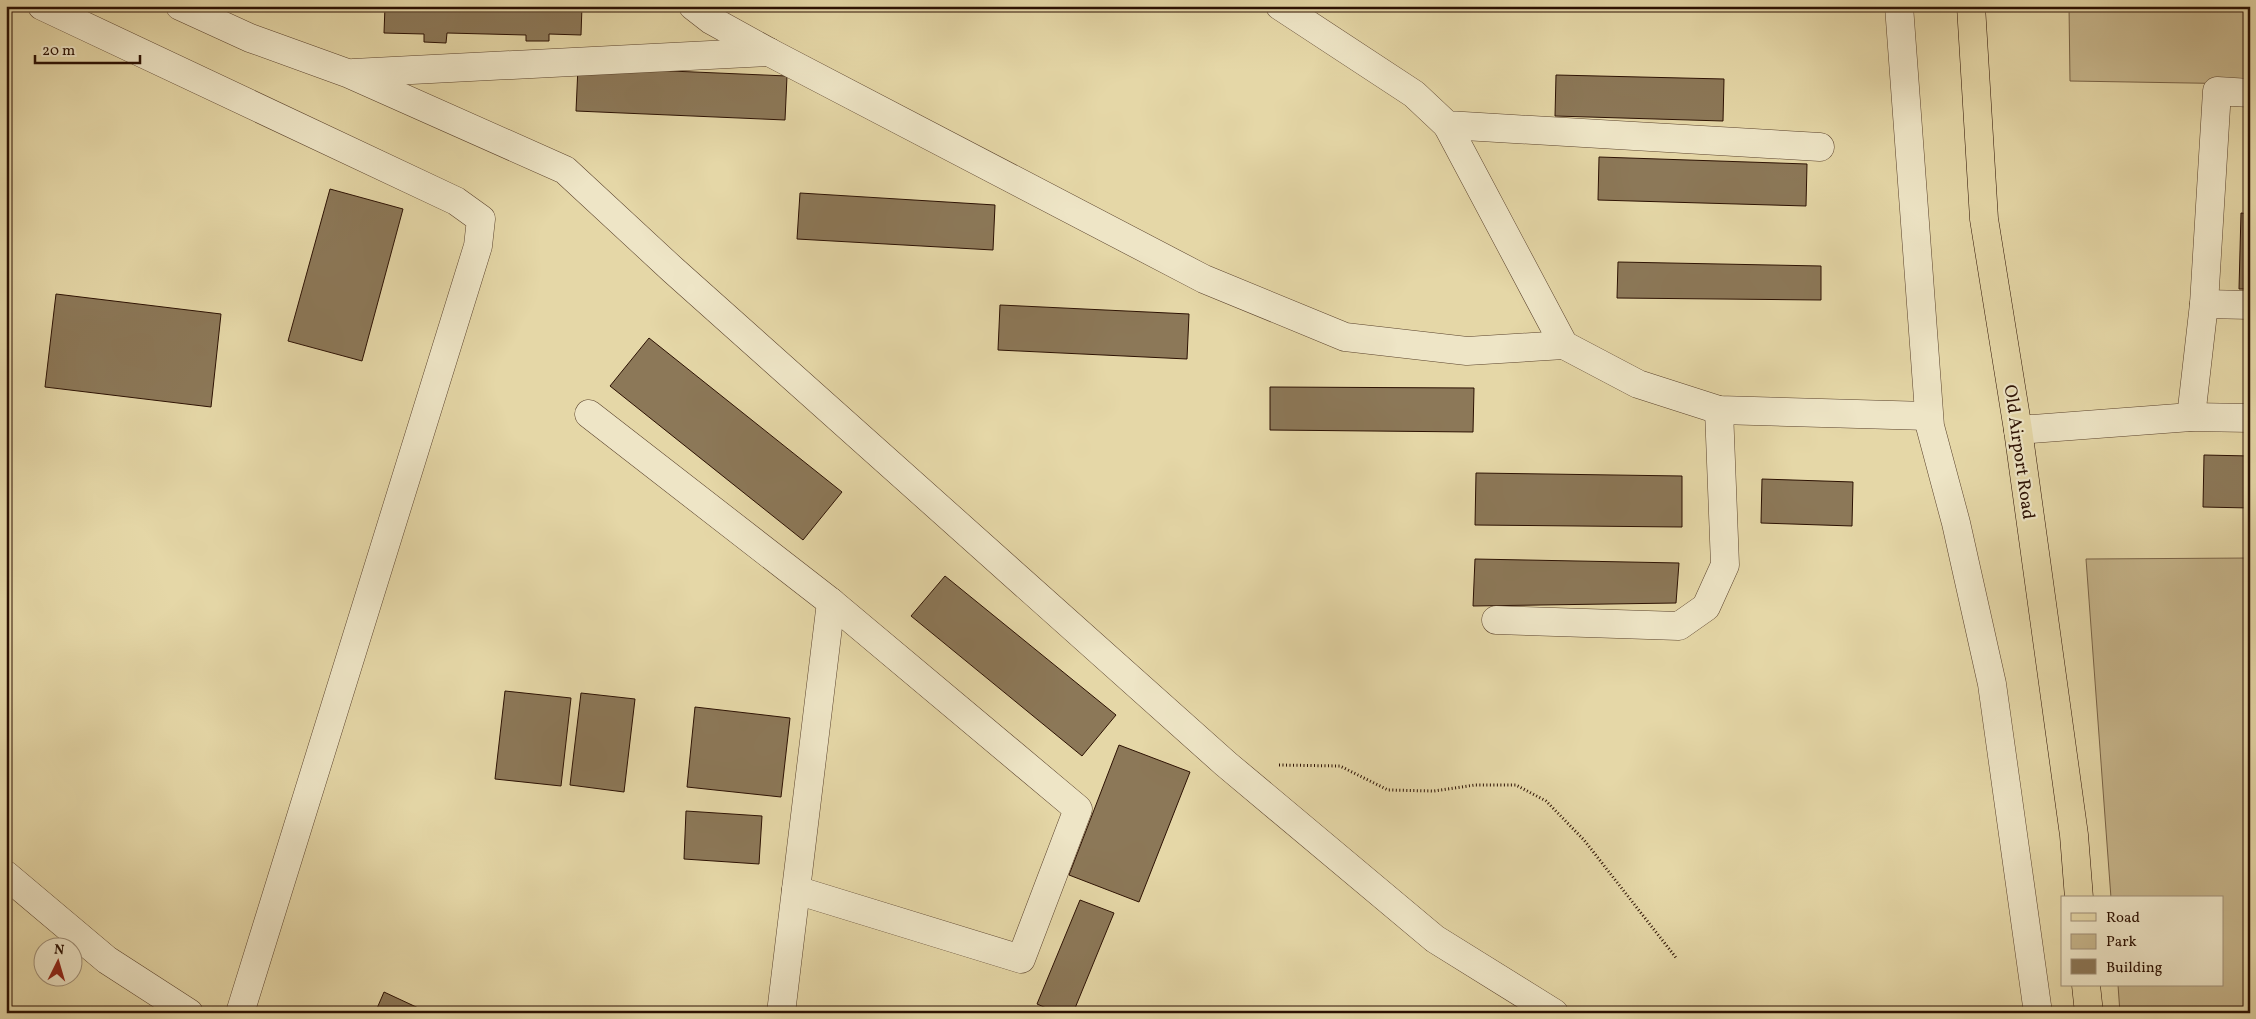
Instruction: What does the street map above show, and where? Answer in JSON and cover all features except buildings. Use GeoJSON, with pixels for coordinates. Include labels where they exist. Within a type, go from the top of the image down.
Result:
{"type":"FeatureCollection","features":[{"type":"Feature","properties":{"kind":"main road","name":"Old Airport Road"},"geometry":{"type":"LineString","coordinates":[[1971,6],[1984,220],[2018,430],[2074,836],[2079,896]]}},
{"type":"Feature","properties":{"kind":"main road"},"geometry":{"type":"LineString","coordinates":[[2086,986],[2088,1013]]}},
{"type":"Feature","properties":{"kind":"street"},"geometry":{"type":"LineString","coordinates":[[42,6],[456,201],[481,219],[478,246],[240,1013]]}},
{"type":"Feature","properties":{"kind":"street"},"geometry":{"type":"LineString","coordinates":[[180,6],[250,38],[347,73],[564,170],[681,277],[1226,764],[1435,939],[1554,1013]]}},
{"type":"Feature","properties":{"kind":"street"},"geometry":{"type":"LineString","coordinates":[[693,6],[711,20],[769,52],[1204,279],[1345,337],[1467,351],[1564,345],[1638,384],[1719,410],[1928,416]]}},
{"type":"Feature","properties":{"kind":"street"},"geometry":{"type":"LineString","coordinates":[[1280,6],[1414,94],[1447,125],[1564,345]]}},
{"type":"Feature","properties":{"kind":"street"},"geometry":{"type":"LineString","coordinates":[[1899,6],[1928,416],[1956,523],[1992,684],[2038,1013]]}},
{"type":"Feature","properties":{"kind":"street"},"geometry":{"type":"LineString","coordinates":[[347,73],[769,52]]}},
{"type":"Feature","properties":{"kind":"street"},"geometry":{"type":"LineString","coordinates":[[2190,417],[2204,304],[2217,91],[2250,93]]}},
{"type":"Feature","properties":{"kind":"street"},"geometry":{"type":"LineString","coordinates":[[1447,125],[1820,147]]}},
{"type":"Feature","properties":{"kind":"street"},"geometry":{"type":"LineString","coordinates":[[2204,304],[2250,305]]}},
{"type":"Feature","properties":{"kind":"street"},"geometry":{"type":"LineString","coordinates":[[1496,620],[1679,626],[1706,607],[1725,565],[1719,410]]}},
{"type":"Feature","properties":{"kind":"street"},"geometry":{"type":"LineString","coordinates":[[589,414],[831,602],[1078,809],[1021,959],[796,890]]}},
{"type":"Feature","properties":{"kind":"street"},"geometry":{"type":"LineString","coordinates":[[2018,430],[2190,417],[2250,418]]}},
{"type":"Feature","properties":{"kind":"street"},"geometry":{"type":"LineString","coordinates":[[781,1013],[831,602]]}},
{"type":"Feature","properties":{"kind":"street"},"geometry":{"type":"LineString","coordinates":[[6,875],[107,960],[189,1013]]}},
{"type":"Feature","properties":{"kind":"path"},"geometry":{"type":"LineString","coordinates":[[1226,764],[1340,766],[1388,790],[1434,790],[1475,785],[1516,785],[1546,801],[1584,840],[1678,959]]}},
{"type":"Feature","properties":{"kind":"green space"},"geometry":{"type":"Polygon","coordinates":[[[2069,6],[2250,6],[2250,84],[2070,81],[2069,6]]]}},
{"type":"Feature","properties":{"kind":"green space"},"geometry":{"type":"Polygon","coordinates":[[[2250,558],[2250,1013],[2120,1013],[2118,986],[2224,986],[2224,896],[2111,896],[2086,559],[2250,558]]]}}]}
